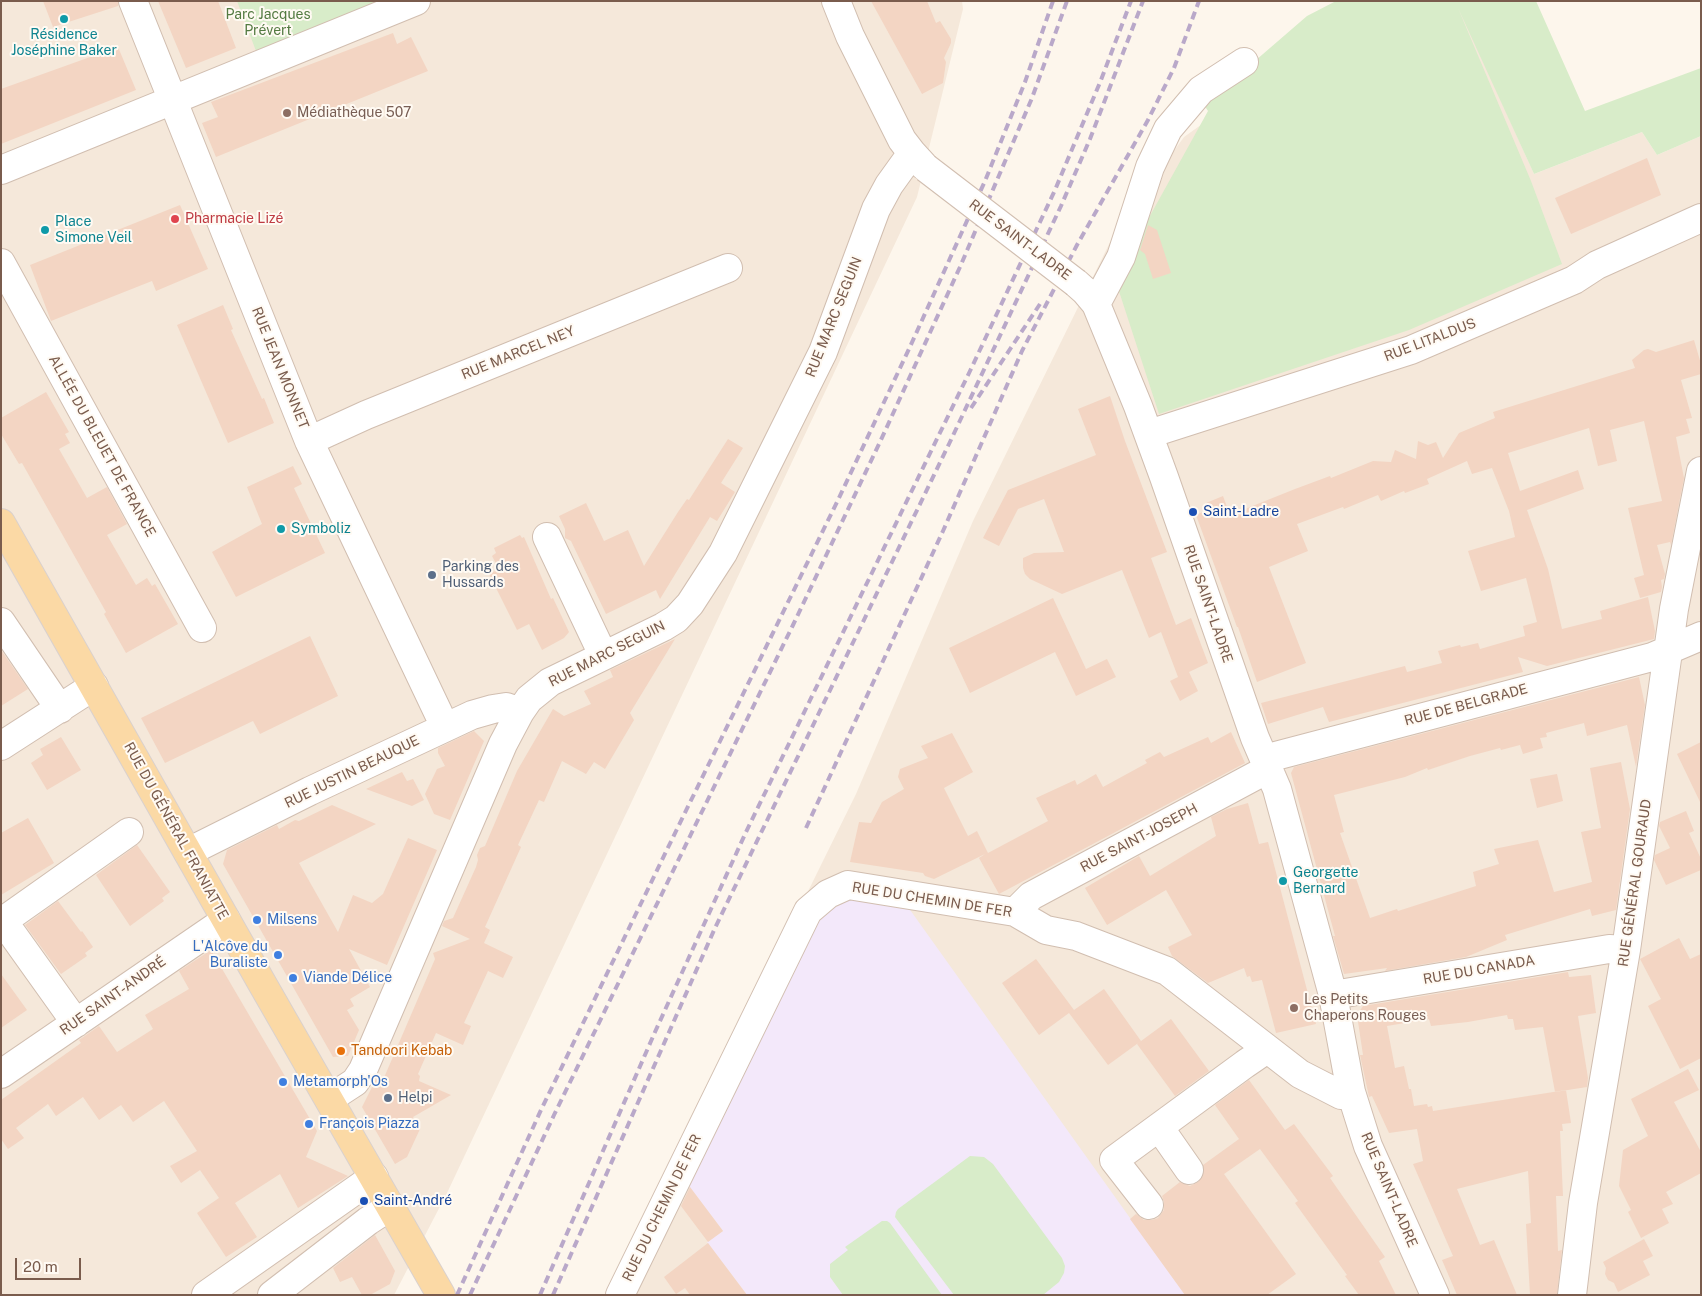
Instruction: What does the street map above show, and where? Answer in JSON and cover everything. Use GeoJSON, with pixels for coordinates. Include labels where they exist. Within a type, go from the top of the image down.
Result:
{"type":"FeatureCollection","features":[{"type":"Feature","properties":{"kind":"main road","name":"RUE DU GÉNÉRAL FRANIATTE"},"geometry":{"type":"LineString","coordinates":[[1,523],[441,1295]]}},
{"type":"Feature","properties":{"kind":"street","name":"RUE JEAN MONNET"},"geometry":{"type":"LineString","coordinates":[[133,1],[309,441],[445,727]]}},
{"type":"Feature","properties":{"kind":"street"},"geometry":{"type":"LineString","coordinates":[[1,170],[416,1]]}},
{"type":"Feature","properties":{"kind":"street","name":"RUE SAINT-LADRE"},"geometry":{"type":"LineString","coordinates":[[836,1],[850,36],[902,140],[919,161],[1085,290],[1096,304],[1149,434],[1254,738],[1277,790],[1333,995],[1351,1092],[1368,1146],[1435,1295]]}},
{"type":"Feature","properties":{"kind":"street"},"geometry":{"type":"LineString","coordinates":[[1096,304],[1121,257],[1150,167],[1168,129],[1201,90],[1244,62]]}},
{"type":"Feature","properties":{"kind":"street","name":"RUE MARC SEGUIN"},"geometry":{"type":"LineString","coordinates":[[329,1099],[355,1082],[363,1070],[503,744],[520,712],[529,699],[550,682],[663,627],[676,619],[690,604],[723,553],[823,352],[876,209],[889,184],[919,161]]}},
{"type":"Feature","properties":{"kind":"street","name":"RUE LITALDUS"},"geometry":{"type":"LineString","coordinates":[[1149,434],[1411,350],[1574,280],[1597,265],[1701,218]]}},
{"type":"Feature","properties":{"kind":"street","name":"ALLÉE DU BLEUET DE FRANCE"},"geometry":{"type":"LineString","coordinates":[[1,264],[202,628]]}},
{"type":"Feature","properties":{"kind":"street","name":"RUE MARCEL NEY"},"geometry":{"type":"LineString","coordinates":[[309,441],[366,415],[728,268]]}},
{"type":"Feature","properties":{"kind":"street","name":"RUE GÉNÉRAL GOURAUD"},"geometry":{"type":"LineString","coordinates":[[1572,1295],[1583,1203],[1626,950],[1674,609],[1701,472]]}},
{"type":"Feature","properties":{"kind":"street"},"geometry":{"type":"LineString","coordinates":[[547,537],[603,656]]}},
{"type":"Feature","properties":{"kind":"street"},"geometry":{"type":"LineString","coordinates":[[1,622],[60,709]]}},
{"type":"Feature","properties":{"kind":"street","name":"RUE DE BELGRADE"},"geometry":{"type":"LineString","coordinates":[[1266,764],[1652,657],[1701,636]]}},
{"type":"Feature","properties":{"kind":"street"},"geometry":{"type":"LineString","coordinates":[[1,746],[94,686]]}},
{"type":"Feature","properties":{"kind":"street","name":"RUE JUSTIN BEAUQUE"},"geometry":{"type":"LineString","coordinates":[[188,852],[310,791],[472,715],[506,708],[520,712]]}},
{"type":"Feature","properties":{"kind":"street","name":"RUE SAINT-JOSEPH"},"geometry":{"type":"LineString","coordinates":[[1015,912],[1031,896],[1266,764]]}},
{"type":"Feature","properties":{"kind":"street"},"geometry":{"type":"LineString","coordinates":[[76,1022],[3,921],[129,832]]}},
{"type":"Feature","properties":{"kind":"street","name":"RUE DU CHEMIN DE FER"},"geometry":{"type":"LineString","coordinates":[[620,1295],[808,911],[828,894],[848,885],[1015,912],[1046,930],[1076,936],[1166,971],[1300,1074],[1340,1095],[1351,1092]]}},
{"type":"Feature","properties":{"kind":"street","name":"RUE SAINT-ANDRÉ"},"geometry":{"type":"LineString","coordinates":[[1,1074],[226,920]]}},
{"type":"Feature","properties":{"kind":"street","name":"RUE DU CANADA"},"geometry":{"type":"LineString","coordinates":[[1333,995],[1610,948],[1626,950]]}},
{"type":"Feature","properties":{"kind":"street"},"geometry":{"type":"LineString","coordinates":[[1149,1205],[1114,1160],[1267,1049]]}},
{"type":"Feature","properties":{"kind":"street"},"geometry":{"type":"LineString","coordinates":[[1159,1127],[1190,1170]]}},
{"type":"Feature","properties":{"kind":"street"},"geometry":{"type":"LineString","coordinates":[[206,1295],[374,1177]]}},
{"type":"Feature","properties":{"kind":"street"},"geometry":{"type":"LineString","coordinates":[[272,1295],[391,1206]]}},
{"type":"Feature","properties":{"kind":"shaded area"},"geometry":{"type":"Polygon","coordinates":[[[1,1],[962,1],[963,9],[917,197],[447,1193],[394,1295],[1,1295],[1,1]]]}},
{"type":"Feature","properties":{"kind":"shaded area"},"geometry":{"type":"Polygon","coordinates":[[[1459,7],[1534,174],[1642,132],[1657,155],[1701,136],[1701,1295],[609,1295],[856,794],[973,521],[1115,232],[1184,137],[1212,117],[1459,7]]]}},
{"type":"Feature","properties":{"kind":"shaded area"},"geometry":{"type":"Polygon","coordinates":[[[850,891],[903,900],[1185,1295],[747,1295],[707,1242],[723,1231],[682,1177],[811,914],[850,891]]]}},
{"type":"Feature","properties":{"kind":"green space","name":"Parc Jacques Prévert"},"geometry":{"type":"Polygon","coordinates":[[[237,1],[382,1],[256,51],[237,1]]]}},
{"type":"Feature","properties":{"kind":"green space"},"geometry":{"type":"Polygon","coordinates":[[[1336,1],[1536,1],[1585,111],[1701,68],[1701,136],[1657,155],[1642,132],[1534,174],[1458,8],[1531,181],[1562,264],[1409,330],[1159,414],[1115,279],[1208,111],[1204,105],[1307,16],[1336,1]]]}},
{"type":"Feature","properties":{"kind":"green space"},"geometry":{"type":"Polygon","coordinates":[[[970,1156],[984,1157],[993,1164],[1062,1258],[1065,1266],[1064,1273],[1059,1282],[1043,1295],[954,1295],[895,1217],[898,1209],[970,1156]]]}},
{"type":"Feature","properties":{"kind":"green space"},"geometry":{"type":"Polygon","coordinates":[[[882,1221],[890,1223],[942,1295],[843,1295],[830,1277],[830,1264],[848,1250],[845,1247],[882,1221]]]}},
{"type":"Feature","properties":{"kind":"building","name":"Résidence Joséphine Baker"},"geometry":{"type":"Polygon","coordinates":[[[43,1],[118,1],[118,6],[53,27],[43,1]]]}},
{"type":"Feature","properties":{"kind":"building"},"geometry":{"type":"Polygon","coordinates":[[[158,1],[218,1],[236,48],[186,68],[158,1]]]}},
{"type":"Feature","properties":{"kind":"building"},"geometry":{"type":"Polygon","coordinates":[[[871,1],[927,1],[936,23],[940,21],[951,39],[944,58],[946,62],[943,83],[922,94],[871,1]]]}},
{"type":"Feature","properties":{"kind":"building"},"geometry":{"type":"Polygon","coordinates":[[[393,33],[397,44],[411,37],[428,71],[216,157],[202,123],[218,117],[211,102],[393,33]]]}},
{"type":"Feature","properties":{"kind":"building"},"geometry":{"type":"Polygon","coordinates":[[[118,47],[136,90],[1,144],[1,89],[118,47]]]}},
{"type":"Feature","properties":{"kind":"building"},"geometry":{"type":"Polygon","coordinates":[[[1647,158],[1661,195],[1571,234],[1555,198],[1647,158]]]}},
{"type":"Feature","properties":{"kind":"building"},"geometry":{"type":"Polygon","coordinates":[[[180,205],[208,269],[156,291],[152,281],[51,321],[30,265],[180,205]]]}},
{"type":"Feature","properties":{"kind":"building"},"geometry":{"type":"Polygon","coordinates":[[[1148,225],[1157,230],[1171,273],[1153,279],[1145,254],[1140,250],[1148,225]]]}},
{"type":"Feature","properties":{"kind":"building"},"geometry":{"type":"Polygon","coordinates":[[[223,305],[233,329],[231,330],[274,423],[228,443],[177,325],[223,305]]]}},
{"type":"Feature","properties":{"kind":"building"},"geometry":{"type":"Polygon","coordinates":[[[1694,340],[1701,364],[1701,374],[1681,380],[1692,418],[1686,419],[1690,433],[1676,437],[1684,478],[1671,545],[1670,542],[1657,545],[1665,574],[1664,579],[1661,580],[1661,592],[1640,598],[1634,578],[1644,575],[1628,508],[1662,501],[1644,421],[1610,430],[1617,461],[1598,466],[1589,428],[1508,453],[1520,491],[1578,470],[1584,489],[1527,510],[1548,569],[1562,629],[1602,619],[1600,611],[1648,597],[1655,631],[1654,639],[1547,666],[1518,657],[1523,672],[1329,722],[1323,707],[1268,724],[1261,703],[1405,666],[1407,672],[1442,663],[1438,651],[1460,645],[1461,647],[1478,643],[1480,649],[1525,636],[1523,626],[1537,622],[1526,578],[1481,591],[1468,551],[1515,537],[1509,511],[1492,468],[1472,474],[1467,461],[1427,479],[1429,484],[1405,493],[1404,491],[1381,501],[1378,495],[1344,509],[1343,507],[1297,524],[1308,551],[1269,567],[1306,663],[1257,682],[1196,515],[1209,509],[1206,503],[1223,496],[1230,515],[1373,461],[1391,462],[1395,450],[1416,459],[1418,441],[1428,445],[1436,442],[1443,458],[1459,433],[1495,418],[1493,412],[1635,368],[1632,360],[1644,350],[1648,349],[1656,352],[1694,340]]]}},
{"type":"Feature","properties":{"kind":"building"},"geometry":{"type":"Polygon","coordinates":[[[46,392],[69,432],[65,434],[70,443],[59,449],[87,498],[107,487],[127,524],[107,535],[136,585],[147,578],[152,586],[155,584],[178,624],[126,653],[104,614],[106,612],[22,463],[19,464],[1,434],[1,418],[46,392]]]}},
{"type":"Feature","properties":{"kind":"building"},"geometry":{"type":"Polygon","coordinates":[[[1110,396],[1167,552],[1151,558],[1176,625],[1191,618],[1208,663],[1189,672],[1198,691],[1180,701],[1170,681],[1178,677],[1161,632],[1149,638],[1122,570],[1062,594],[1030,579],[1025,574],[1023,558],[1034,553],[1064,552],[1044,499],[1018,509],[999,546],[983,538],[1008,490],[1096,455],[1078,409],[1110,396]]]}},
{"type":"Feature","properties":{"kind":"building"},"geometry":{"type":"Polygon","coordinates":[[[728,439],[743,448],[721,483],[735,492],[717,521],[710,517],[660,599],[656,590],[606,614],[571,541],[565,538],[565,529],[559,516],[586,503],[604,541],[628,530],[644,566],[728,439]]]}},
{"type":"Feature","properties":{"kind":"building","name":"Symboliz"},"geometry":{"type":"Polygon","coordinates":[[[293,466],[302,484],[294,488],[325,553],[236,597],[212,552],[262,524],[247,487],[293,466]]]}},
{"type":"Feature","properties":{"kind":"building"},"geometry":{"type":"Polygon","coordinates":[[[520,535],[522,538],[524,537],[551,599],[553,598],[569,632],[564,638],[542,650],[529,624],[517,630],[489,574],[499,569],[492,556],[496,553],[494,548],[520,535]]]}},
{"type":"Feature","properties":{"kind":"building"},"geometry":{"type":"Polygon","coordinates":[[[1053,598],[1086,669],[1107,659],[1116,677],[1076,696],[1055,652],[970,693],[949,648],[1053,598]]]}},
{"type":"Feature","properties":{"kind":"building"},"geometry":{"type":"Polygon","coordinates":[[[310,636],[338,696],[260,734],[253,721],[165,763],[141,718],[310,636]]]}},
{"type":"Feature","properties":{"kind":"building"},"geometry":{"type":"Polygon","coordinates":[[[675,639],[630,713],[634,720],[605,769],[594,762],[586,774],[562,761],[544,802],[539,800],[518,845],[521,847],[485,927],[490,930],[484,943],[513,957],[503,978],[488,971],[464,1023],[471,1026],[463,1045],[436,1033],[418,1074],[420,1076],[419,1081],[451,1095],[413,1117],[420,1129],[407,1157],[395,1164],[362,1107],[377,1077],[383,1080],[435,959],[433,953],[470,939],[442,926],[444,921],[453,918],[476,867],[480,848],[485,846],[517,771],[553,709],[564,716],[591,704],[584,691],[613,677],[610,670],[675,639]]]}},
{"type":"Feature","properties":{"kind":"building"},"geometry":{"type":"Polygon","coordinates":[[[1,650],[28,689],[1,706],[1,650]]]}},
{"type":"Feature","properties":{"kind":"building"},"geometry":{"type":"Polygon","coordinates":[[[1639,677],[1645,705],[1636,767],[1627,725],[1587,736],[1584,723],[1546,733],[1547,737],[1540,738],[1543,748],[1523,754],[1520,745],[1501,750],[1500,748],[1428,770],[1427,768],[1405,777],[1334,795],[1344,832],[1340,833],[1370,918],[1476,886],[1473,872],[1499,864],[1494,849],[1538,840],[1554,892],[1592,882],[1581,832],[1601,828],[1590,768],[1621,762],[1630,809],[1616,910],[1592,916],[1590,909],[1505,935],[1507,940],[1466,957],[1385,971],[1387,968],[1344,974],[1291,773],[1294,767],[1639,677]]]}},
{"type":"Feature","properties":{"kind":"building"},"geometry":{"type":"Polygon","coordinates":[[[474,731],[484,741],[450,820],[434,814],[425,794],[437,769],[445,766],[438,753],[438,748],[474,731]]]}},
{"type":"Feature","properties":{"kind":"building"},"geometry":{"type":"Polygon","coordinates":[[[1231,732],[1245,763],[999,894],[979,858],[985,854],[934,879],[925,876],[923,873],[850,862],[859,822],[871,823],[882,802],[904,789],[898,777],[900,769],[928,758],[921,746],[952,733],[973,772],[944,788],[968,836],[977,831],[988,853],[1048,821],[1036,798],[1075,780],[1077,785],[1096,774],[1103,787],[1147,763],[1145,760],[1160,752],[1164,757],[1208,737],[1211,743],[1231,732]]]}},
{"type":"Feature","properties":{"kind":"building"},"geometry":{"type":"Polygon","coordinates":[[[61,737],[81,770],[47,790],[31,763],[43,755],[40,749],[61,737]]]}},
{"type":"Feature","properties":{"kind":"building"},"geometry":{"type":"Polygon","coordinates":[[[1701,742],[1701,804],[1677,754],[1701,742]]]}},
{"type":"Feature","properties":{"kind":"building"},"geometry":{"type":"Polygon","coordinates":[[[402,772],[407,781],[413,779],[424,800],[412,806],[366,789],[402,772]]]}},
{"type":"Feature","properties":{"kind":"building"},"geometry":{"type":"Polygon","coordinates":[[[1557,774],[1563,801],[1537,808],[1530,779],[1557,774]]]}},
{"type":"Feature","properties":{"kind":"building"},"geometry":{"type":"Polygon","coordinates":[[[1248,803],[1259,844],[1268,842],[1316,1024],[1276,1033],[1262,980],[1252,982],[1250,976],[1247,977],[1244,968],[1208,983],[1172,956],[1168,947],[1192,935],[1166,890],[1107,925],[1085,888],[1139,856],[1150,876],[1216,836],[1211,817],[1227,809],[1248,803]]]}},
{"type":"Feature","properties":{"kind":"building"},"geometry":{"type":"Polygon","coordinates":[[[332,805],[376,824],[299,863],[338,932],[353,895],[372,903],[383,894],[408,838],[437,850],[387,965],[349,949],[370,987],[350,999],[354,1006],[347,1010],[359,1030],[348,1056],[333,1057],[223,864],[227,850],[277,825],[279,829],[295,820],[299,821],[332,805]]]}},
{"type":"Feature","properties":{"kind":"building"},"geometry":{"type":"Polygon","coordinates":[[[1686,811],[1694,831],[1689,833],[1701,859],[1701,870],[1666,885],[1654,860],[1655,855],[1670,848],[1659,826],[1660,822],[1686,811]]]}},
{"type":"Feature","properties":{"kind":"building"},"geometry":{"type":"Polygon","coordinates":[[[28,818],[54,863],[1,895],[1,833],[28,818]]]}},
{"type":"Feature","properties":{"kind":"building"},"geometry":{"type":"Polygon","coordinates":[[[137,845],[170,892],[162,898],[164,901],[130,926],[96,875],[137,845]]]}},
{"type":"Feature","properties":{"kind":"building"},"geometry":{"type":"Polygon","coordinates":[[[58,901],[93,947],[85,953],[87,956],[61,974],[25,925],[58,901]]]}},
{"type":"Feature","properties":{"kind":"building"},"geometry":{"type":"Polygon","coordinates":[[[1679,938],[1690,959],[1701,954],[1701,1058],[1680,1069],[1648,1006],[1661,999],[1640,959],[1679,938]]]}},
{"type":"Feature","properties":{"kind":"building"},"geometry":{"type":"Polygon","coordinates":[[[211,950],[317,1131],[306,1157],[348,1176],[298,1208],[280,1174],[235,1203],[257,1237],[226,1257],[197,1213],[219,1198],[200,1170],[181,1183],[170,1166],[197,1151],[164,1101],[133,1122],[121,1105],[99,1120],[83,1097],[56,1116],[48,1104],[16,1128],[24,1138],[8,1149],[1,1139],[1,1100],[81,1043],[79,1040],[99,1026],[117,1052],[153,1029],[145,1015],[189,989],[179,971],[211,950]]]}},
{"type":"Feature","properties":{"kind":"building"},"geometry":{"type":"Polygon","coordinates":[[[1036,959],[1074,1010],[1104,989],[1141,1041],[1108,1065],[1069,1013],[1039,1035],[1002,983],[1036,959]]]}},
{"type":"Feature","properties":{"kind":"building"},"geometry":{"type":"Polygon","coordinates":[[[1568,972],[1569,977],[1591,975],[1596,1013],[1578,1016],[1588,1078],[1587,1087],[1566,1090],[1571,1123],[1562,1124],[1563,1131],[1560,1131],[1563,1196],[1556,1196],[1558,1251],[1562,1250],[1557,1295],[1530,1295],[1526,1224],[1531,1223],[1528,1171],[1457,1189],[1480,1245],[1494,1240],[1517,1295],[1457,1295],[1442,1260],[1453,1256],[1413,1164],[1423,1161],[1417,1129],[1389,1133],[1372,1096],[1369,1097],[1360,1055],[1363,1055],[1357,1015],[1363,1006],[1568,972]],[[1507,1015],[1431,1026],[1429,1019],[1387,1026],[1395,1068],[1404,1066],[1414,1106],[1427,1104],[1428,1107],[1432,1106],[1433,1111],[1555,1092],[1543,1027],[1515,1030],[1513,1019],[1508,1019],[1507,1015]]]}},
{"type":"Feature","properties":{"kind":"building"},"geometry":{"type":"Polygon","coordinates":[[[1,974],[27,1010],[1,1028],[1,974]]]}},
{"type":"Feature","properties":{"kind":"building"},"geometry":{"type":"Polygon","coordinates":[[[1171,1019],[1209,1071],[1175,1096],[1137,1044],[1171,1019]]]}},
{"type":"Feature","properties":{"kind":"building"},"geometry":{"type":"Polygon","coordinates":[[[1688,1069],[1699,1090],[1674,1102],[1701,1152],[1701,1173],[1666,1192],[1673,1204],[1662,1209],[1669,1223],[1641,1238],[1628,1212],[1631,1210],[1619,1186],[1623,1150],[1648,1136],[1631,1099],[1688,1069]]]}},
{"type":"Feature","properties":{"kind":"building"},"geometry":{"type":"Polygon","coordinates":[[[1249,1080],[1285,1130],[1294,1124],[1333,1176],[1330,1178],[1385,1257],[1379,1261],[1396,1295],[1359,1295],[1345,1276],[1347,1275],[1295,1203],[1298,1201],[1260,1149],[1224,1174],[1296,1274],[1267,1295],[1185,1295],[1130,1219],[1136,1214],[1144,1220],[1158,1218],[1164,1210],[1162,1196],[1180,1182],[1190,1186],[1198,1182],[1203,1176],[1203,1165],[1239,1139],[1215,1105],[1249,1080]]]}},
{"type":"Feature","properties":{"kind":"building"},"geometry":{"type":"Polygon","coordinates":[[[690,1187],[723,1231],[708,1242],[681,1206],[690,1187]]]}},
{"type":"Feature","properties":{"kind":"building"},"geometry":{"type":"Polygon","coordinates":[[[375,1235],[395,1271],[390,1284],[370,1295],[362,1295],[352,1277],[340,1282],[333,1268],[375,1235]]]}},
{"type":"Feature","properties":{"kind":"building"},"geometry":{"type":"Polygon","coordinates":[[[1644,1239],[1653,1256],[1643,1261],[1650,1275],[1618,1292],[1614,1283],[1608,1280],[1605,1274],[1606,1268],[1603,1262],[1644,1239]]]}},
{"type":"Feature","properties":{"kind":"building"},"geometry":{"type":"Polygon","coordinates":[[[708,1243],[747,1295],[690,1295],[685,1288],[676,1294],[664,1277],[708,1243]]]}},
{"type":"Feature","properties":{"kind":"railway"},"geometry":{"type":"LineString","coordinates":[[457,1295],[541,1110],[838,500],[909,349],[985,181],[1025,82],[1053,1]]}},
{"type":"Feature","properties":{"kind":"railway"},"geometry":{"type":"LineString","coordinates":[[470,1295],[554,1115],[880,442],[960,267],[1032,98],[1067,1]]}},
{"type":"Feature","properties":{"kind":"railway"},"geometry":{"type":"LineString","coordinates":[[540,1295],[655,1032],[746,832],[970,371],[1055,190],[1101,80],[1131,1]]}},
{"type":"Feature","properties":{"kind":"railway"},"geometry":{"type":"LineString","coordinates":[[553,1295],[715,928],[949,444],[1061,206],[1090,139],[1143,1]]}},
{"type":"Feature","properties":{"kind":"railway"},"geometry":{"type":"LineString","coordinates":[[806,828],[943,531],[1022,351],[1077,245],[1148,120],[1174,68],[1199,1]]}},
{"type":"Feature","properties":{"kind":"railway"},"geometry":{"type":"LineString","coordinates":[[971,408],[1040,304]]}},
{"type":"Feature","properties":{"kind":"place","name":"Résidence Joséphine Baker"},"geometry":{"type":"Point","coordinates":[64,19]}},
{"type":"Feature","properties":{"kind":"place","name":"Médiathèque 507"},"geometry":{"type":"Point","coordinates":[287,113]}},
{"type":"Feature","properties":{"kind":"place","name":"Pharmacie Lizé"},"geometry":{"type":"Point","coordinates":[175,219]}},
{"type":"Feature","properties":{"kind":"place","name":"Place Simone Veil"},"geometry":{"type":"Point","coordinates":[45,230]}},
{"type":"Feature","properties":{"kind":"place","name":"Saint-Ladre"},"geometry":{"type":"Point","coordinates":[1193,512]}},
{"type":"Feature","properties":{"kind":"place","name":"Symboliz"},"geometry":{"type":"Point","coordinates":[281,529]}},
{"type":"Feature","properties":{"kind":"place","name":"Parking des Hussards"},"geometry":{"type":"Point","coordinates":[432,575]}},
{"type":"Feature","properties":{"kind":"place","name":"Georgette Bernard"},"geometry":{"type":"Point","coordinates":[1283,881]}},
{"type":"Feature","properties":{"kind":"place","name":"Milsens"},"geometry":{"type":"Point","coordinates":[257,920]}},
{"type":"Feature","properties":{"kind":"place","name":"L'Alcôve du Buraliste"},"geometry":{"type":"Point","coordinates":[278,955]}},
{"type":"Feature","properties":{"kind":"place","name":"Viande Délice"},"geometry":{"type":"Point","coordinates":[293,978]}},
{"type":"Feature","properties":{"kind":"place","name":"Les Petits Chaperons Rouges"},"geometry":{"type":"Point","coordinates":[1294,1008]}},
{"type":"Feature","properties":{"kind":"place","name":"Tandoori Kebab"},"geometry":{"type":"Point","coordinates":[341,1051]}},
{"type":"Feature","properties":{"kind":"place","name":"Metamorph'Os"},"geometry":{"type":"Point","coordinates":[283,1082]}},
{"type":"Feature","properties":{"kind":"place","name":"Helpi"},"geometry":{"type":"Point","coordinates":[388,1098]}},
{"type":"Feature","properties":{"kind":"place","name":"François Piazza"},"geometry":{"type":"Point","coordinates":[309,1124]}},
{"type":"Feature","properties":{"kind":"place","name":"Saint-André"},"geometry":{"type":"Point","coordinates":[364,1201]}}]}
